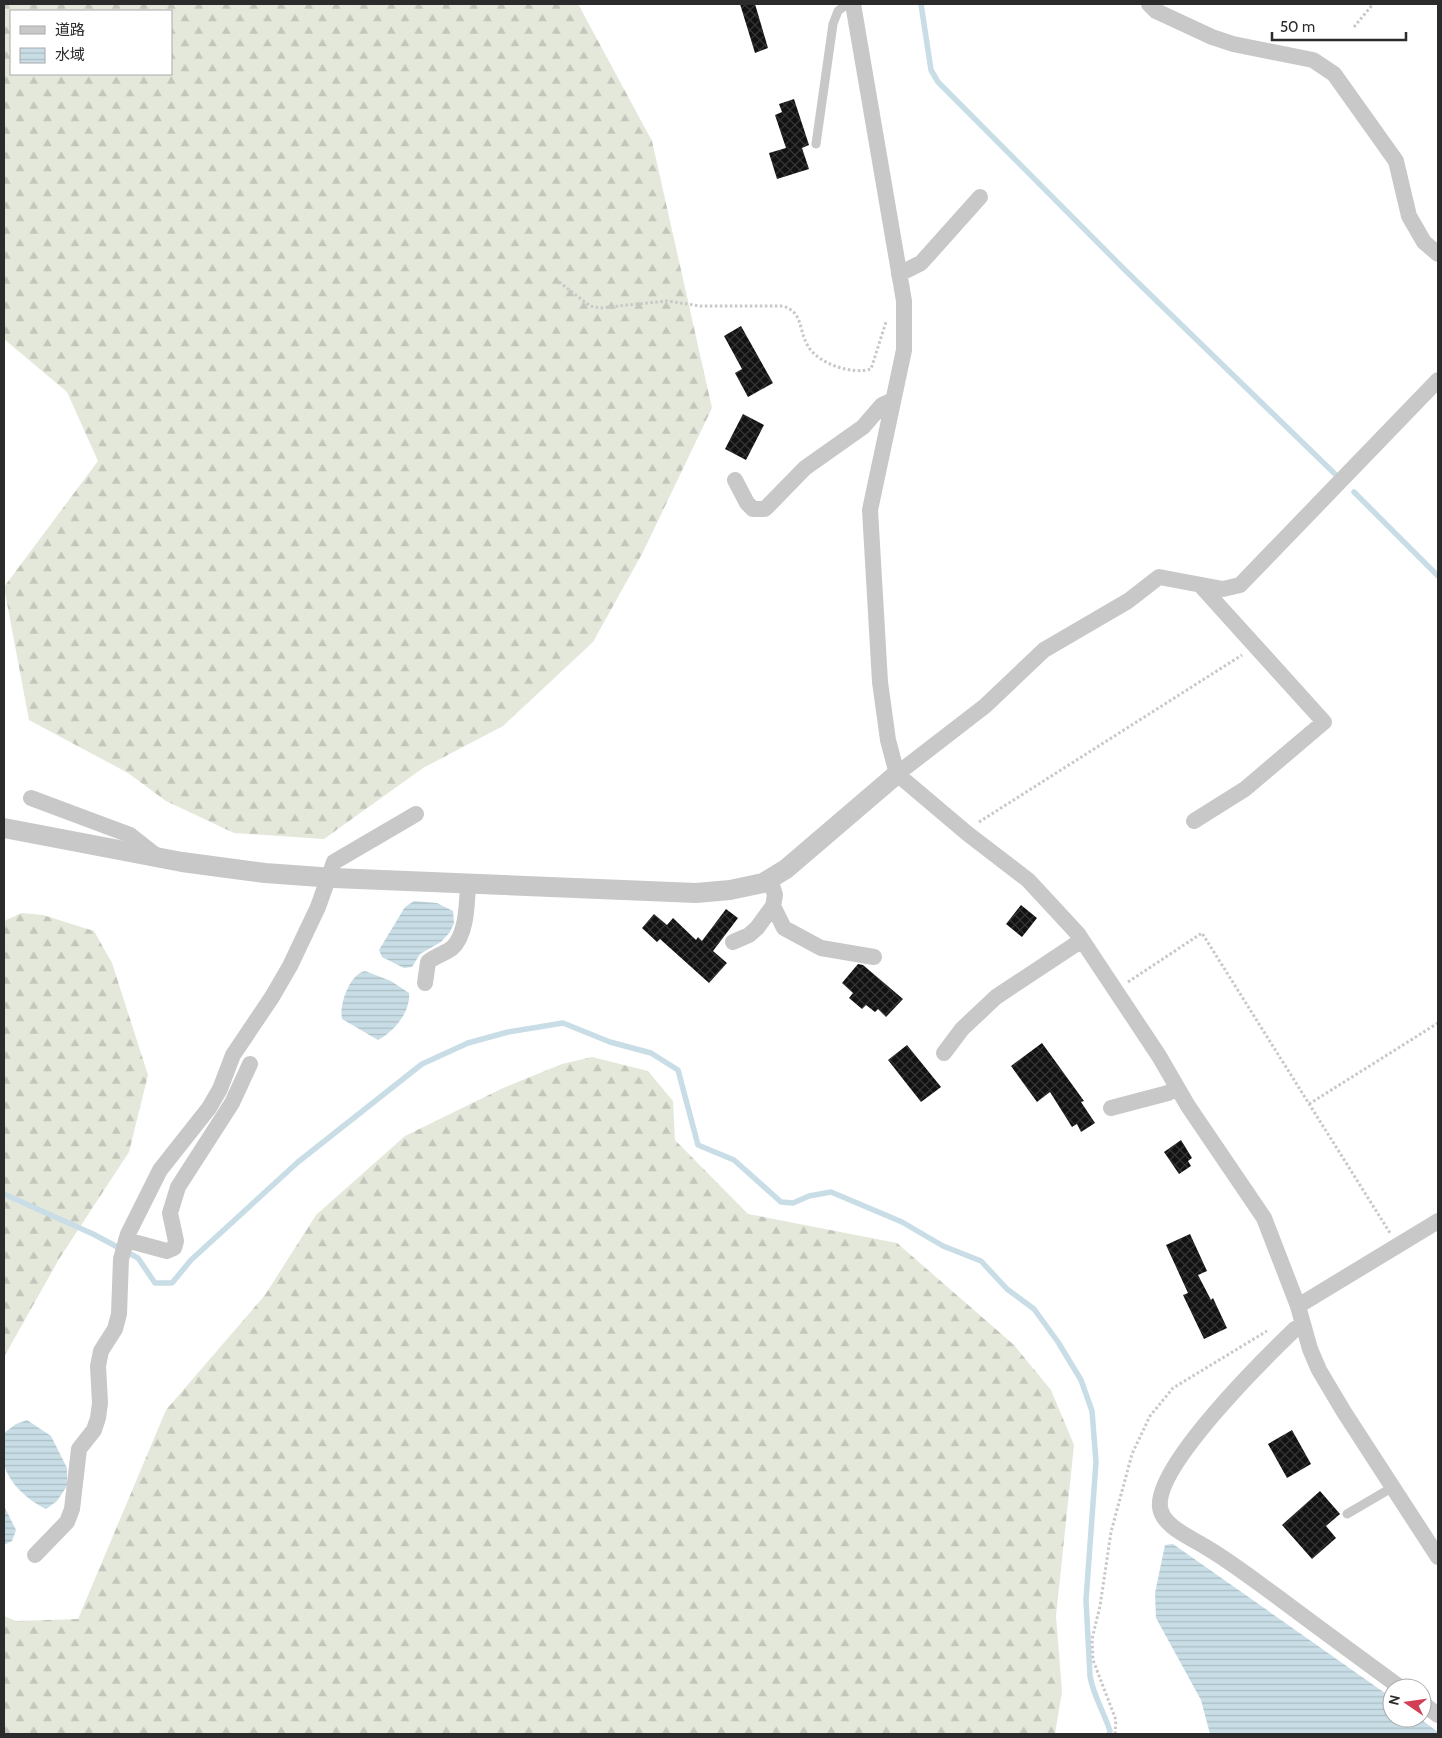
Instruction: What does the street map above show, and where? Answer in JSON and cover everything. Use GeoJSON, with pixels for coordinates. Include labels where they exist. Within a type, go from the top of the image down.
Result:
{"type":"FeatureCollection","features":[{"type":"Feature","properties":{"kind":"street"},"geometry":{"type":"LineString","coordinates":[[853,4],[904,301],[904,350],[870,510],[880,682],[888,740],[897,774],[964,831],[1028,880],[1082,940],[1264,1218],[1298,1306],[1319,1370],[1438,1557]]}},
{"type":"Feature","properties":{"kind":"street"},"geometry":{"type":"LineString","coordinates":[[1149,4],[1156,11],[1212,37],[1233,44],[1312,60],[1334,74],[1396,161],[1409,216],[1424,242],[1438,254]]}},
{"type":"Feature","properties":{"kind":"street"},"geometry":{"type":"LineString","coordinates":[[899,274],[921,263],[980,197]]}},
{"type":"Feature","properties":{"kind":"street"},"geometry":{"type":"LineString","coordinates":[[4,828],[158,857],[265,873],[330,878],[696,892],[730,890],[763,883],[786,869],[897,774],[985,706],[1044,650],[1128,601],[1159,578],[1223,590],[1240,585],[1438,380]]}},
{"type":"Feature","properties":{"kind":"street"},"geometry":{"type":"LineString","coordinates":[[735,480],[747,503],[753,509],[764,509],[805,468],[842,444],[863,427],[882,405],[893,400]]}},
{"type":"Feature","properties":{"kind":"street"},"geometry":{"type":"LineString","coordinates":[[1194,821],[1245,789],[1324,722],[1201,586]]}},
{"type":"Feature","properties":{"kind":"street"},"geometry":{"type":"LineString","coordinates":[[31,798],[130,834],[158,857]]}},
{"type":"Feature","properties":{"kind":"street"},"geometry":{"type":"LineString","coordinates":[[35,1555],[67,1522],[72,1509],[79,1449],[94,1430],[98,1418],[100,1403],[98,1366],[101,1351],[115,1330],[119,1314],[121,1259],[126,1240],[143,1200],[160,1170],[209,1108],[220,1089],[233,1055],[286,974],[318,907],[330,878],[334,862],[416,814]]}},
{"type":"Feature","properties":{"kind":"street"},"geometry":{"type":"LineString","coordinates":[[733,942],[749,935],[757,928],[773,906],[775,894],[770,879]]}},
{"type":"Feature","properties":{"kind":"street"},"geometry":{"type":"LineString","coordinates":[[425,983],[428,962],[452,948],[459,937],[466,916],[468,884]]}},
{"type":"Feature","properties":{"kind":"street"},"geometry":{"type":"LineString","coordinates":[[773,906],[784,928],[821,948],[874,957]]}},
{"type":"Feature","properties":{"kind":"street"},"geometry":{"type":"LineString","coordinates":[[944,1053],[962,1029],[996,997],[1082,940]]}},
{"type":"Feature","properties":{"kind":"street"},"geometry":{"type":"LineString","coordinates":[[126,1240],[167,1251],[174,1248],[176,1241],[170,1213],[178,1188],[232,1103],[250,1064]]}},
{"type":"Feature","properties":{"kind":"street"},"geometry":{"type":"LineString","coordinates":[[1111,1108],[1168,1093],[1178,1088]]}},
{"type":"Feature","properties":{"kind":"street"},"geometry":{"type":"LineString","coordinates":[[1298,1306],[1438,1221]]}},
{"type":"Feature","properties":{"kind":"street"},"geometry":{"type":"LineString","coordinates":[[1303,1326],[1295,1329],[1256,1367],[1187,1447],[1169,1473],[1160,1500],[1160,1509],[1164,1518],[1179,1530],[1217,1553],[1387,1678]]}},
{"type":"Feature","properties":{"kind":"lane"},"geometry":{"type":"LineString","coordinates":[[816,144],[833,24],[838,11],[847,4]]}},
{"type":"Feature","properties":{"kind":"lane"},"geometry":{"type":"LineString","coordinates":[[1347,1514],[1394,1487]]}},
{"type":"Feature","properties":{"kind":"path"},"geometry":{"type":"LineString","coordinates":[[1354,27],[1373,4]]}},
{"type":"Feature","properties":{"kind":"path"},"geometry":{"type":"LineString","coordinates":[[559,282],[590,306],[600,308],[667,301],[700,306],[783,306],[792,309],[800,318],[808,347],[815,355],[829,362],[861,372],[871,369],[893,306],[904,301]]}},
{"type":"Feature","properties":{"kind":"path"},"geometry":{"type":"LineString","coordinates":[[964,831],[1255,646]]}},
{"type":"Feature","properties":{"kind":"path"},"geometry":{"type":"LineString","coordinates":[[1114,991],[1202,933],[1398,1246]]}},
{"type":"Feature","properties":{"kind":"path"},"geometry":{"type":"LineString","coordinates":[[1309,1104],[1438,1023]]}},
{"type":"Feature","properties":{"kind":"green space"},"geometry":{"type":"Polygon","coordinates":[[[4,4],[578,4],[652,141],[712,408],[643,552],[593,642],[503,726],[423,768],[324,839],[234,833],[166,801],[128,773],[29,720],[4,587],[98,461],[67,392],[4,339],[4,4]]]}},
{"type":"Feature","properties":{"kind":"green space"},"geometry":{"type":"Polygon","coordinates":[[[22,913],[43,915],[94,931],[112,963],[148,1075],[129,1152],[59,1259],[4,1357],[4,921],[22,913]]]}},
{"type":"Feature","properties":{"kind":"green space"},"geometry":{"type":"Polygon","coordinates":[[[592,1057],[648,1071],[673,1101],[675,1140],[748,1214],[897,1243],[1014,1345],[1051,1390],[1074,1445],[1056,1616],[1062,1691],[1055,1734],[4,1734],[4,1616],[16,1621],[78,1619],[166,1410],[265,1295],[316,1215],[405,1136],[503,1088],[562,1064],[592,1057]]]}},
{"type":"Feature","properties":{"kind":"water"},"geometry":{"type":"Polygon","coordinates":[[[414,901],[437,903],[453,911],[454,923],[450,932],[441,942],[420,954],[412,967],[404,968],[382,957],[379,950],[405,907],[414,901]]]}},
{"type":"Feature","properties":{"kind":"water"},"geometry":{"type":"Polygon","coordinates":[[[365,971],[391,981],[409,993],[409,1000],[404,1014],[390,1032],[378,1040],[342,1019],[342,1006],[346,991],[354,978],[359,973],[365,971]]]}},
{"type":"Feature","properties":{"kind":"water"},"geometry":{"type":"Polygon","coordinates":[[[27,1420],[51,1436],[67,1468],[67,1486],[57,1501],[46,1509],[20,1491],[10,1478],[3,1460],[4,1433],[16,1424],[27,1420]]]}},
{"type":"Feature","properties":{"kind":"water"},"geometry":{"type":"Polygon","coordinates":[[[4,1506],[16,1530],[12,1541],[4,1545],[4,1506]]]}},
{"type":"Feature","properties":{"kind":"water"},"geometry":{"type":"Polygon","coordinates":[[[1173,1544],[1382,1691],[1382,1728],[1432,1728],[1438,1734],[1210,1734],[1201,1700],[1156,1618],[1155,1593],[1165,1545],[1173,1544]]]}},
{"type":"Feature","properties":{"kind":"building"},"geometry":{"type":"Polygon","coordinates":[[[740,4],[755,4],[768,48],[755,53],[740,4]]]}},
{"type":"Feature","properties":{"kind":"building"},"geometry":{"type":"Polygon","coordinates":[[[794,99],[809,145],[802,148],[809,169],[777,179],[769,153],[786,148],[775,115],[782,112],[779,104],[794,99]]]}},
{"type":"Feature","properties":{"kind":"building"},"geometry":{"type":"Polygon","coordinates":[[[741,326],[773,383],[748,397],[735,373],[742,369],[724,336],[741,326]]]}},
{"type":"Feature","properties":{"kind":"building"},"geometry":{"type":"Polygon","coordinates":[[[743,414],[764,425],[746,460],[725,449],[743,414]]]}},
{"type":"Feature","properties":{"kind":"building"},"geometry":{"type":"Polygon","coordinates":[[[1021,905],[1037,918],[1022,937],[1006,924],[1021,905]]]}},
{"type":"Feature","properties":{"kind":"building"},"geometry":{"type":"Polygon","coordinates":[[[726,909],[738,918],[713,951],[727,963],[709,983],[660,939],[657,942],[642,928],[654,914],[667,925],[673,918],[696,940],[698,937],[702,941],[726,909]]]}},
{"type":"Feature","properties":{"kind":"building"},"geometry":{"type":"Polygon","coordinates":[[[858,964],[863,965],[903,999],[886,1017],[878,1009],[875,1012],[866,1005],[862,1009],[849,998],[853,993],[842,983],[858,964]]]}},
{"type":"Feature","properties":{"kind":"building"},"geometry":{"type":"Polygon","coordinates":[[[1042,1043],[1084,1101],[1081,1102],[1095,1123],[1081,1132],[1077,1124],[1072,1127],[1050,1092],[1037,1102],[1011,1066],[1042,1043]]]}},
{"type":"Feature","properties":{"kind":"building"},"geometry":{"type":"Polygon","coordinates":[[[907,1045],[941,1087],[921,1102],[888,1060],[907,1045]]]}},
{"type":"Feature","properties":{"kind":"building"},"geometry":{"type":"Polygon","coordinates":[[[1181,1140],[1192,1158],[1188,1161],[1191,1166],[1179,1174],[1164,1152],[1181,1140]]]}},
{"type":"Feature","properties":{"kind":"building"},"geometry":{"type":"Polygon","coordinates":[[[1190,1234],[1207,1271],[1198,1275],[1211,1300],[1213,1298],[1227,1328],[1204,1339],[1183,1295],[1188,1293],[1166,1245],[1190,1234]]]}},
{"type":"Feature","properties":{"kind":"building"},"geometry":{"type":"Polygon","coordinates":[[[1292,1430],[1311,1464],[1287,1478],[1268,1444],[1292,1430]]]}},
{"type":"Feature","properties":{"kind":"building"},"geometry":{"type":"Polygon","coordinates":[[[1320,1491],[1340,1514],[1326,1526],[1336,1538],[1312,1559],[1282,1525],[1320,1491]]]}},
{"type":"Feature","properties":{"kind":"waterway"},"geometry":{"type":"LineString","coordinates":[[921,4],[931,70],[938,82],[1127,272],[1335,474]]}},
{"type":"Feature","properties":{"kind":"waterway"},"geometry":{"type":"LineString","coordinates":[[1354,492],[1438,576]]}},
{"type":"Feature","properties":{"kind":"waterway"},"geometry":{"type":"LineString","coordinates":[[4,1194],[93,1234],[138,1258],[155,1283],[172,1283],[191,1260],[298,1162],[422,1064],[468,1043],[508,1032],[563,1023],[610,1042],[651,1053],[678,1070],[698,1145],[734,1160],[781,1202],[793,1203],[809,1196],[831,1192],[902,1222],[943,1246],[981,1261],[1007,1289],[1034,1309],[1058,1342],[1081,1380],[1092,1411],[1096,1462],[1086,1600],[1090,1676],[1110,1731],[1109,1734]]}}]}
